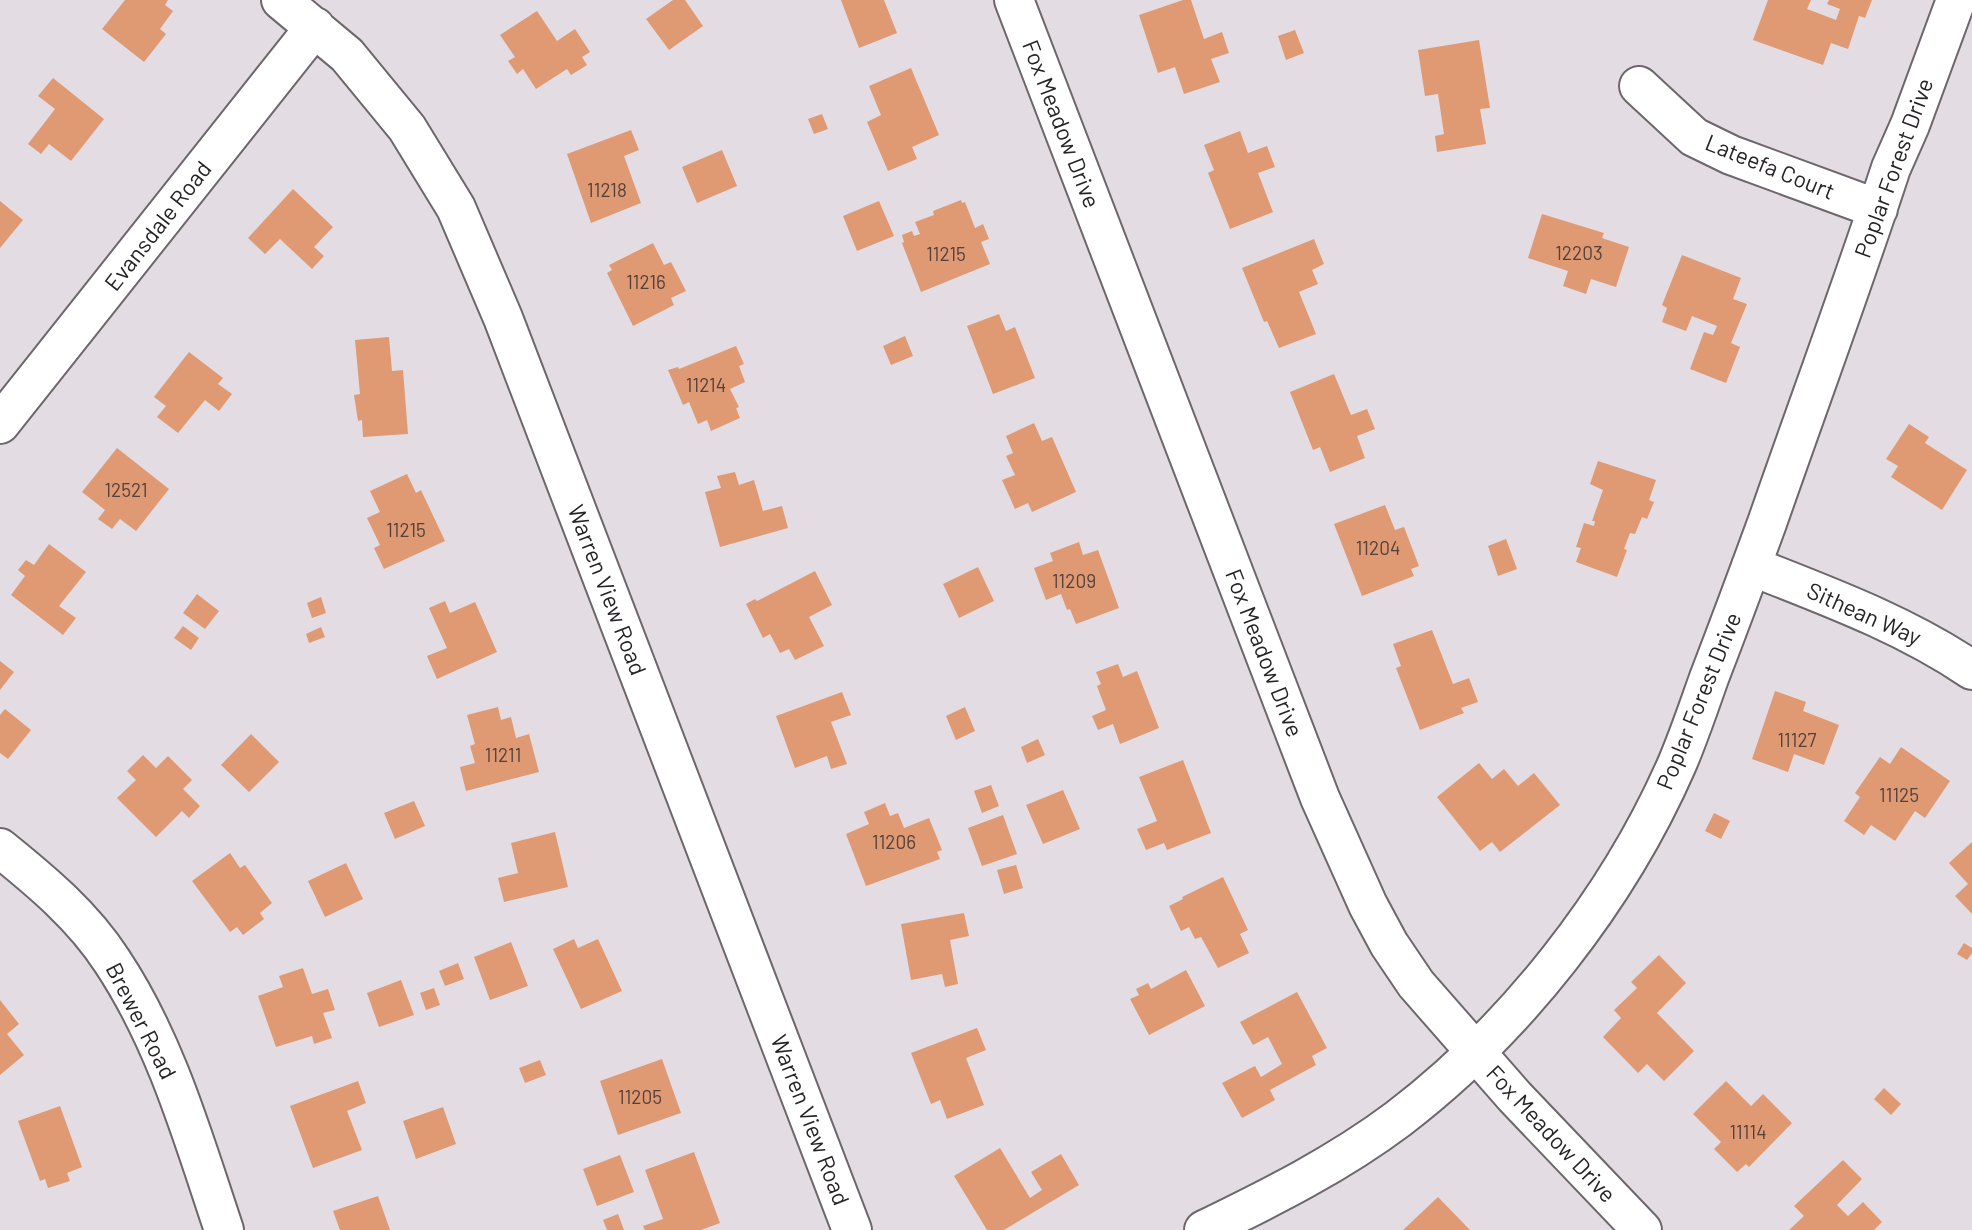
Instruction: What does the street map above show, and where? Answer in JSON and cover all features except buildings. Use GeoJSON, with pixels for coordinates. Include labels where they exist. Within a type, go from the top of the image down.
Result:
{"type":"FeatureCollection","features":[{"type":"Feature","properties":{"kind":"street","name":"Warren View Road"},"geometry":{"type":"LineString","coordinates":[[281,0],[347,55],[407,128],[456,208],[477,253],[852,1230]]}},
{"type":"Feature","properties":{"kind":"street","name":"Fox Meadow Drive"},"geometry":{"type":"LineString","coordinates":[[1014,0],[1339,844],[1389,944],[1416,984],[1474,1051],[1642,1230]]}},
{"type":"Feature","properties":{"kind":"street","name":"Poplar Forest Drive"},"geometry":{"type":"LineString","coordinates":[[1204,1230],[1330,1165],[1417,1104],[1522,1004],[1554,966],[1593,912],[1643,832],[1677,764],[1956,0]]}},
{"type":"Feature","properties":{"kind":"street","name":"Evansdale Road"},"geometry":{"type":"LineString","coordinates":[[0,424],[316,27]]}},
{"type":"Feature","properties":{"kind":"street","name":"Lateefa Court"},"geometry":{"type":"LineString","coordinates":[[1639,86],[1694,137],[1731,155],[1878,209]]}},
{"type":"Feature","properties":{"kind":"street","name":"Sithean Way"},"geometry":{"type":"LineString","coordinates":[[1751,565],[1864,611],[1916,636],[1972,670]]}},
{"type":"Feature","properties":{"kind":"street","name":"Brewer Road"},"geometry":{"type":"LineString","coordinates":[[0,848],[40,880],[85,925],[112,959],[156,1042],[185,1115],[224,1230]]}}]}
